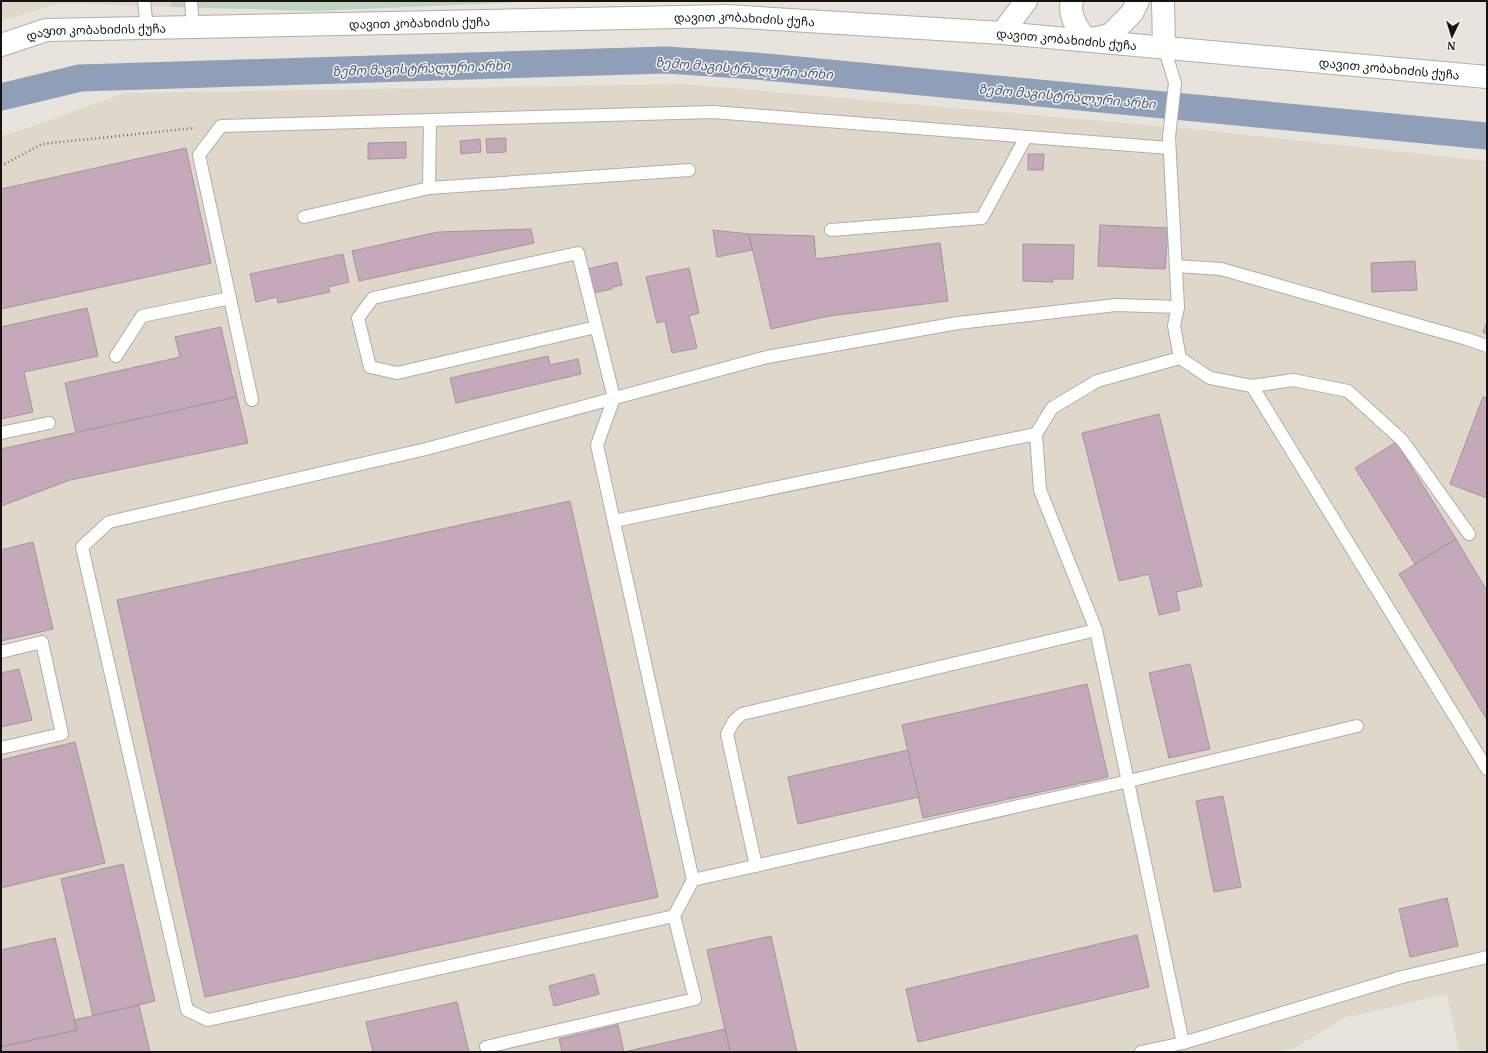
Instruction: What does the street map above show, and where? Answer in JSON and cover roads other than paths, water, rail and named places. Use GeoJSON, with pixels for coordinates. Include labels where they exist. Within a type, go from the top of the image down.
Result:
{"type":"FeatureCollection","features":[{"type":"Feature","properties":{"kind":"street"},"geometry":{"type":"LineString","coordinates":[[1002,32],[1026,1]]}},
{"type":"Feature","properties":{"kind":"street"},"geometry":{"type":"LineString","coordinates":[[1072,1],[1070,8],[1077,29],[1088,40],[1110,34],[1132,13],[1138,1]]}},
{"type":"Feature","properties":{"kind":"street"},"geometry":{"type":"LineString","coordinates":[[1163,1],[1164,47]]}},
{"type":"Feature","properties":{"kind":"street","name":"დავით კობახიძის ქუჩა"},"geometry":{"type":"LineString","coordinates":[[1,45],[46,30],[727,16],[1002,32],[1487,77]]}},
{"type":"Feature","properties":{"kind":"lane"},"geometry":{"type":"LineString","coordinates":[[144,1],[147,28]]}},
{"type":"Feature","properties":{"kind":"lane"},"geometry":{"type":"LineString","coordinates":[[191,1],[193,27]]}},
{"type":"Feature","properties":{"kind":"lane"},"geometry":{"type":"LineString","coordinates":[[1164,47],[1174,83],[1169,143],[1178,307],[1174,326],[1180,358],[1210,378],[1252,386],[1293,380],[1348,391],[1402,440],[1469,534]]}},
{"type":"Feature","properties":{"kind":"lane"},"geometry":{"type":"LineString","coordinates":[[252,400],[199,155],[221,126],[712,112],[1026,137],[1169,143]]}},
{"type":"Feature","properties":{"kind":"lane"},"geometry":{"type":"LineString","coordinates":[[430,120],[430,188]]}},
{"type":"Feature","properties":{"kind":"lane"},"geometry":{"type":"LineString","coordinates":[[831,230],[982,218],[1026,137]]}},
{"type":"Feature","properties":{"kind":"lane"},"geometry":{"type":"LineString","coordinates":[[304,217],[430,188],[688,170]]}},
{"type":"Feature","properties":{"kind":"lane"},"geometry":{"type":"LineString","coordinates":[[486,1047],[695,999],[674,916],[692,880],[597,445],[614,398],[578,253],[373,298],[358,318],[370,367],[397,373],[596,327]]}},
{"type":"Feature","properties":{"kind":"lane"},"geometry":{"type":"LineString","coordinates":[[1176,266],[1221,270],[1467,339],[1487,346]]}},
{"type":"Feature","properties":{"kind":"lane"},"geometry":{"type":"LineString","coordinates":[[116,356],[142,316],[230,298]]}},
{"type":"Feature","properties":{"kind":"lane"},"geometry":{"type":"LineString","coordinates":[[674,916],[208,1020],[187,1010],[82,547],[108,522],[426,449],[767,357],[958,323],[1116,305],[1178,307]]}},
{"type":"Feature","properties":{"kind":"lane"},"geometry":{"type":"LineString","coordinates":[[1180,358],[1097,381],[1052,408],[1036,434],[1040,490],[1096,630],[1183,1043]]}},
{"type":"Feature","properties":{"kind":"lane"},"geometry":{"type":"LineString","coordinates":[[1252,386],[1487,770]]}},
{"type":"Feature","properties":{"kind":"lane"},"geometry":{"type":"LineString","coordinates":[[1,433],[49,423]]}},
{"type":"Feature","properties":{"kind":"lane"},"geometry":{"type":"LineString","coordinates":[[614,521],[1036,434]]}},
{"type":"Feature","properties":{"kind":"lane"},"geometry":{"type":"LineString","coordinates":[[756,866],[727,734],[734,721],[742,714],[1096,630]]}},
{"type":"Feature","properties":{"kind":"lane"},"geometry":{"type":"LineString","coordinates":[[1,652],[42,642],[62,734],[1,748]]}},
{"type":"Feature","properties":{"kind":"lane"},"geometry":{"type":"LineString","coordinates":[[692,880],[1129,781],[1357,726]]}},
{"type":"Feature","properties":{"kind":"lane"},"geometry":{"type":"LineString","coordinates":[[1141,1052],[1183,1043],[1402,977],[1487,957]]}},
{"type":"Feature","properties":{"kind":"waterway","name":"ზემო მაგისტრალური არხი"},"geometry":{"type":"LineString","coordinates":[[1,97],[80,78],[666,60],[756,66],[1487,136]]}}]}
